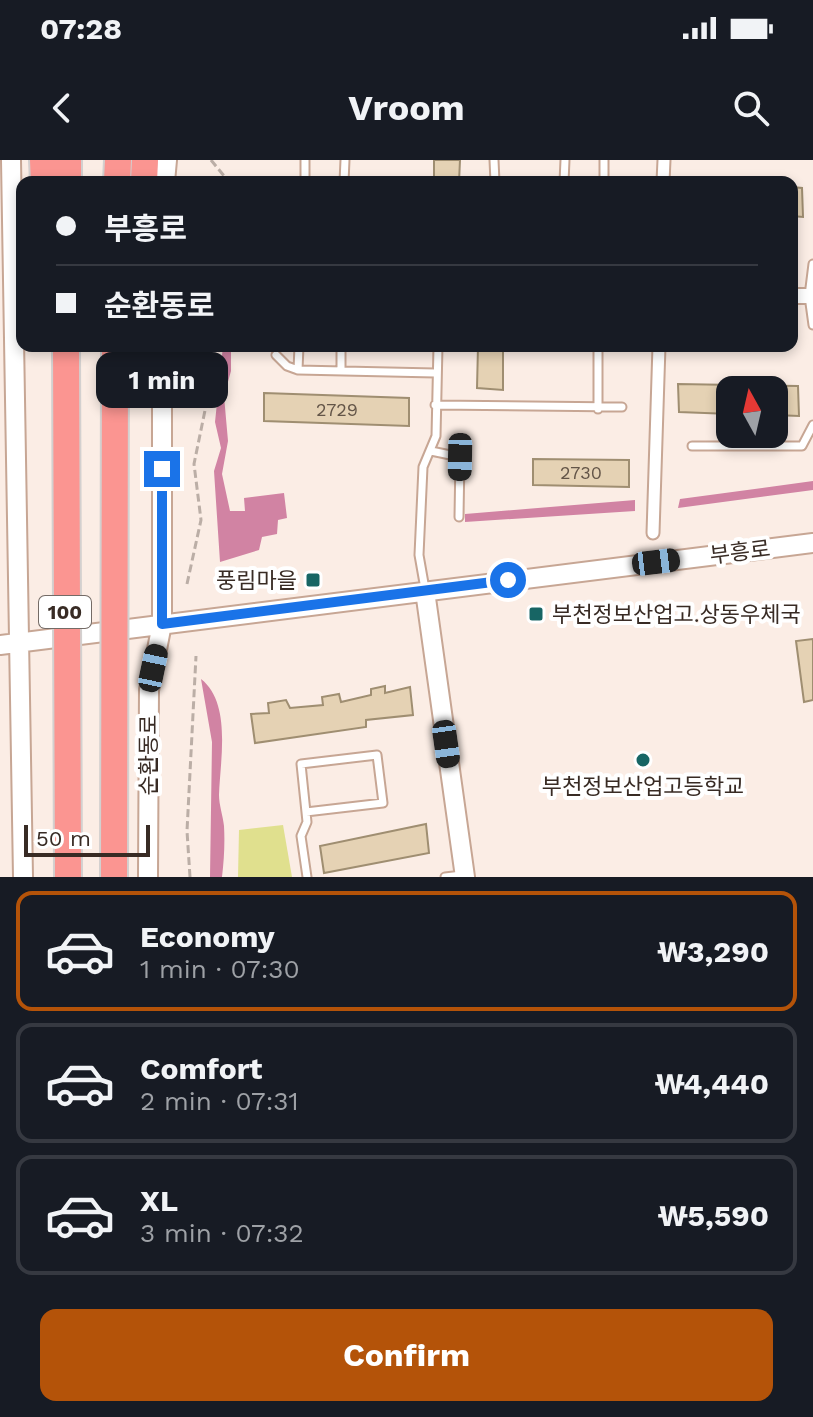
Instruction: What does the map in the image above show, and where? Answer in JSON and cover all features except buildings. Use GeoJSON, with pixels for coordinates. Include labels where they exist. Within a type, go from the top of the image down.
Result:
{"type":"FeatureCollection","features":[{"type":"Feature","properties":{"kind":"highway","name":"100"},"geometry":{"type":"LineString","coordinates":[[63,352],[68,877]]}},
{"type":"Feature","properties":{"kind":"highway","name":"100"},"geometry":{"type":"LineString","coordinates":[[114,877],[117,352]]}},
{"type":"Feature","properties":{"kind":"street"},"geometry":{"type":"LineString","coordinates":[[11,160],[9,643],[23,877]]}},
{"type":"Feature","properties":{"kind":"street"},"geometry":{"type":"LineString","coordinates":[[798,296],[809,296]]}},
{"type":"Feature","properties":{"kind":"street","name":"순환동로"},"geometry":{"type":"LineString","coordinates":[[148,877],[149,690],[162,624],[162,352]]}},
{"type":"Feature","properties":{"kind":"street"},"geometry":{"type":"LineString","coordinates":[[653,533],[659,352]]}},
{"type":"Feature","properties":{"kind":"street","name":"부흥로"},"geometry":{"type":"LineString","coordinates":[[9,643],[813,543]]}},
{"type":"Feature","properties":{"kind":"street"},"geometry":{"type":"LineString","coordinates":[[425,591],[464,876]]}},
{"type":"Feature","properties":{"kind":"lane"},"geometry":{"type":"LineString","coordinates":[[813,264],[809,296],[813,325]]}},
{"type":"Feature","properties":{"kind":"lane"},"geometry":{"type":"LineString","coordinates":[[298,370],[299,352]]}},
{"type":"Feature","properties":{"kind":"lane"},"geometry":{"type":"LineString","coordinates":[[341,352],[341,371]]}},
{"type":"Feature","properties":{"kind":"lane"},"geometry":{"type":"LineString","coordinates":[[425,591],[419,555],[423,467],[436,436],[437,352]]}},
{"type":"Feature","properties":{"kind":"lane"},"geometry":{"type":"LineString","coordinates":[[598,352],[598,409]]}},
{"type":"Feature","properties":{"kind":"lane"},"geometry":{"type":"LineString","coordinates":[[276,355],[287,366],[298,370],[435,373]]}},
{"type":"Feature","properties":{"kind":"lane"},"geometry":{"type":"LineString","coordinates":[[435,405],[622,407]]}},
{"type":"Feature","properties":{"kind":"lane"},"geometry":{"type":"LineString","coordinates":[[692,446],[802,446],[813,425]]}},
{"type":"Feature","properties":{"kind":"lane"},"geometry":{"type":"LineString","coordinates":[[431,451],[460,457],[459,517]]}},
{"type":"Feature","properties":{"kind":"lane"},"geometry":{"type":"LineString","coordinates":[[306,812],[383,803],[377,755],[301,764],[307,822],[301,836],[307,877]]}},
{"type":"Feature","properties":{"kind":"lane"},"geometry":{"type":"LineString","coordinates":[[445,877],[464,876]]}},
{"type":"Feature","properties":{"kind":"path"},"geometry":{"type":"LineString","coordinates":[[211,160],[224,176]]}},
{"type":"Feature","properties":{"kind":"path"},"geometry":{"type":"LineString","coordinates":[[187,584],[201,520],[194,464],[209,391],[204,352]]}},
{"type":"Feature","properties":{"kind":"path"},"geometry":{"type":"LineString","coordinates":[[190,877],[187,831],[196,656]]}},
{"type":"Feature","properties":{"kind":"shaded area"},"geometry":{"type":"Polygon","coordinates":[[[222,352],[231,352],[231,371],[224,396],[228,441],[222,474],[230,511],[245,511],[244,498],[284,493],[287,518],[278,520],[277,534],[262,537],[259,550],[220,562],[214,471],[221,448],[215,422],[222,352]]]}},
{"type":"Feature","properties":{"kind":"shaded area"},"geometry":{"type":"Polygon","coordinates":[[[813,481],[813,490],[678,508],[680,499],[813,481]]]}},
{"type":"Feature","properties":{"kind":"shaded area"},"geometry":{"type":"Polygon","coordinates":[[[635,500],[635,511],[465,522],[465,514],[635,500]]]}},
{"type":"Feature","properties":{"kind":"shaded area"},"geometry":{"type":"Polygon","coordinates":[[[201,679],[211,689],[221,717],[219,795],[224,826],[222,877],[210,877],[212,742],[201,679]]]}},
{"type":"Feature","properties":{"kind":"shaded area"},"geometry":{"type":"Polygon","coordinates":[[[283,825],[292,877],[238,877],[239,830],[283,825]]]}},
{"type":"Feature","properties":{"kind":"place","name":"풍림마을"},"geometry":{"type":"Point","coordinates":[313,580]}},
{"type":"Feature","properties":{"kind":"place","name":"부천정보산업고.상동우체국"},"geometry":{"type":"Point","coordinates":[536,614]}},
{"type":"Feature","properties":{"kind":"place","name":"부천정보산업고등학교"},"geometry":{"type":"Point","coordinates":[643,760]}},
{"type":"Feature","properties":{"kind":"route"},"geometry":{"type":"LineString","coordinates":[[162,469],[162,624],[508,580]]}}]}
